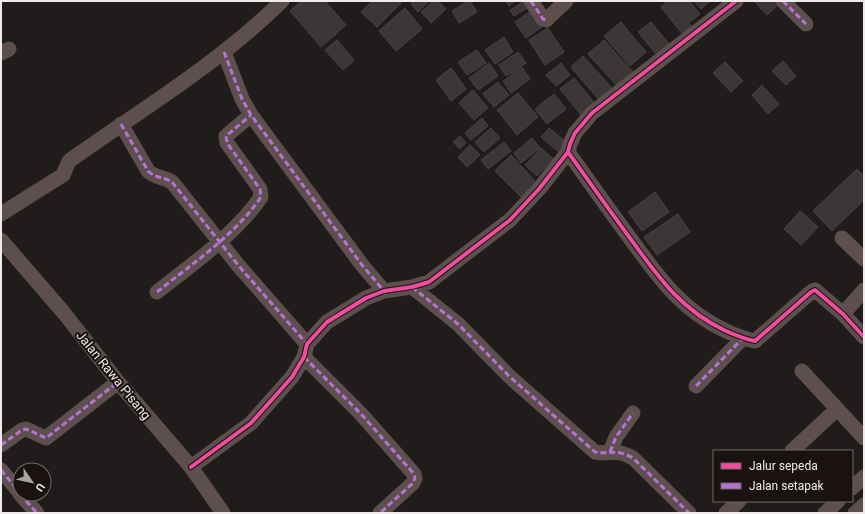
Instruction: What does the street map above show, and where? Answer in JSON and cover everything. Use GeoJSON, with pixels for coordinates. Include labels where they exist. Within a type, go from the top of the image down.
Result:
{"type":"FeatureCollection","features":[{"type":"Feature","properties":{"kind":"street"},"geometry":{"type":"LineString","coordinates":[[1,214],[63,174],[69,160],[175,88],[224,52],[282,1]]}},
{"type":"Feature","properties":{"kind":"street"},"geometry":{"type":"LineString","coordinates":[[531,1],[543,19],[546,20],[566,1]]}},
{"type":"Feature","properties":{"kind":"street"},"geometry":{"type":"LineString","coordinates":[[190,467],[251,423],[292,377],[306,350],[327,322],[366,298],[384,291],[412,287],[429,282],[510,220],[539,189],[568,152],[575,133],[592,113],[736,1]]}},
{"type":"Feature","properties":{"kind":"street"},"geometry":{"type":"LineString","coordinates":[[783,1],[806,24]]}},
{"type":"Feature","properties":{"kind":"street"},"geometry":{"type":"LineString","coordinates":[[224,52],[242,99],[251,115],[362,265],[384,291]]}},
{"type":"Feature","properties":{"kind":"street"},"geometry":{"type":"LineString","coordinates":[[158,292],[220,241],[256,206],[261,197],[260,189],[233,153],[227,143],[226,136],[251,115]]}},
{"type":"Feature","properties":{"kind":"street"},"geometry":{"type":"LineString","coordinates":[[121,124],[148,171],[152,175],[172,182],[306,350],[414,474],[415,478],[413,483],[380,513]]}},
{"type":"Feature","properties":{"kind":"street"},"geometry":{"type":"LineString","coordinates":[[568,152],[640,253],[677,298],[692,312],[743,338],[754,341],[813,290],[819,293],[843,314],[864,337]]}},
{"type":"Feature","properties":{"kind":"street"},"geometry":{"type":"LineString","coordinates":[[842,238],[864,259]]}},
{"type":"Feature","properties":{"kind":"street","name":"Jalan Rawa Pisang"},"geometry":{"type":"LineString","coordinates":[[1,240],[64,313],[118,382],[190,467],[223,513]]}},
{"type":"Feature","properties":{"kind":"street"},"geometry":{"type":"LineString","coordinates":[[412,287],[458,324],[509,376],[595,452],[605,454],[610,452],[622,452],[633,458],[689,513]]}},
{"type":"Feature","properties":{"kind":"street"},"geometry":{"type":"LineString","coordinates":[[843,314],[864,290]]}},
{"type":"Feature","properties":{"kind":"street"},"geometry":{"type":"LineString","coordinates":[[696,386],[743,338]]}},
{"type":"Feature","properties":{"kind":"street"},"geometry":{"type":"LineString","coordinates":[[802,371],[864,438]]}},
{"type":"Feature","properties":{"kind":"street"},"geometry":{"type":"LineString","coordinates":[[1,445],[22,430],[26,429],[46,438],[118,382]]}},
{"type":"Feature","properties":{"kind":"street"},"geometry":{"type":"LineString","coordinates":[[793,450],[837,409]]}},
{"type":"Feature","properties":{"kind":"street"},"geometry":{"type":"LineString","coordinates":[[610,452],[616,437],[633,413]]}},
{"type":"Feature","properties":{"kind":"street"},"geometry":{"type":"LineString","coordinates":[[1,470],[12,484]]}},
{"type":"Feature","properties":{"kind":"street"},"geometry":{"type":"LineString","coordinates":[[853,487],[864,477]]}},
{"type":"Feature","properties":{"kind":"street"},"geometry":{"type":"LineString","coordinates":[[27,502],[37,513]]}},
{"type":"Feature","properties":{"kind":"street"},"geometry":{"type":"LineString","coordinates":[[726,513],[737,502]]}},
{"type":"Feature","properties":{"kind":"street"},"geometry":{"type":"LineString","coordinates":[[825,513],[837,502]]}},
{"type":"Feature","properties":{"kind":"street"},"geometry":{"type":"LineString","coordinates":[[855,513],[864,505]]}},
{"type":"Feature","properties":{"kind":"building"},"geometry":{"type":"Polygon","coordinates":[[[301,1],[325,1],[346,25],[321,47],[290,11],[301,1]]]}},
{"type":"Feature","properties":{"kind":"building"},"geometry":{"type":"Polygon","coordinates":[[[372,1],[399,1],[401,3],[377,27],[361,12],[372,1]]]}},
{"type":"Feature","properties":{"kind":"building"},"geometry":{"type":"Polygon","coordinates":[[[414,1],[429,1],[418,12],[411,4],[414,1]]]}},
{"type":"Feature","properties":{"kind":"building"},"geometry":{"type":"Polygon","coordinates":[[[433,1],[438,1],[446,9],[431,23],[421,12],[433,1]]]}},
{"type":"Feature","properties":{"kind":"building"},"geometry":{"type":"Polygon","coordinates":[[[470,1],[477,12],[459,23],[452,11],[470,1]]]}},
{"type":"Feature","properties":{"kind":"building"},"geometry":{"type":"Polygon","coordinates":[[[506,1],[515,1],[509,6],[506,1]]]}},
{"type":"Feature","properties":{"kind":"building"},"geometry":{"type":"Polygon","coordinates":[[[668,1],[671,1],[693,28],[684,36],[661,7],[668,1]]]}},
{"type":"Feature","properties":{"kind":"building"},"geometry":{"type":"Polygon","coordinates":[[[673,1],[689,1],[700,14],[690,22],[673,1]]]}},
{"type":"Feature","properties":{"kind":"building"},"geometry":{"type":"Polygon","coordinates":[[[694,1],[710,1],[701,9],[694,1]]]}},
{"type":"Feature","properties":{"kind":"building"},"geometry":{"type":"Polygon","coordinates":[[[754,1],[776,1],[779,4],[767,15],[754,1]]]}},
{"type":"Feature","properties":{"kind":"building"},"geometry":{"type":"Polygon","coordinates":[[[523,2],[527,8],[514,16],[510,10],[523,2]]]}},
{"type":"Feature","properties":{"kind":"building"},"geometry":{"type":"Polygon","coordinates":[[[405,8],[422,29],[396,51],[379,31],[405,8]]]}},
{"type":"Feature","properties":{"kind":"building"},"geometry":{"type":"Polygon","coordinates":[[[531,11],[542,27],[526,38],[515,22],[531,11]]]}},
{"type":"Feature","properties":{"kind":"building"},"geometry":{"type":"Polygon","coordinates":[[[621,22],[646,52],[630,66],[604,36],[621,22]]]}},
{"type":"Feature","properties":{"kind":"building"},"geometry":{"type":"Polygon","coordinates":[[[651,22],[669,44],[656,54],[638,32],[651,22]]]}},
{"type":"Feature","properties":{"kind":"building"},"geometry":{"type":"Polygon","coordinates":[[[548,28],[564,52],[545,65],[529,40],[548,28]]]}},
{"type":"Feature","properties":{"kind":"building"},"geometry":{"type":"Polygon","coordinates":[[[504,37],[513,52],[495,64],[485,50],[504,37]]]}},
{"type":"Feature","properties":{"kind":"building"},"geometry":{"type":"Polygon","coordinates":[[[337,40],[354,60],[343,70],[325,50],[337,40]]]}},
{"type":"Feature","properties":{"kind":"building"},"geometry":{"type":"Polygon","coordinates":[[[604,40],[635,74],[620,89],[588,54],[604,40]]]}},
{"type":"Feature","properties":{"kind":"building"},"geometry":{"type":"Polygon","coordinates":[[[477,50],[486,63],[467,75],[458,62],[477,50]]]}},
{"type":"Feature","properties":{"kind":"building"},"geometry":{"type":"Polygon","coordinates":[[[518,52],[526,63],[506,76],[499,65],[518,52]]]}},
{"type":"Feature","properties":{"kind":"building"},"geometry":{"type":"Polygon","coordinates":[[[583,56],[613,89],[600,101],[571,67],[583,56]]]}},
{"type":"Feature","properties":{"kind":"building"},"geometry":{"type":"Polygon","coordinates":[[[783,61],[796,76],[786,85],[772,71],[783,61]]]}},
{"type":"Feature","properties":{"kind":"building"},"geometry":{"type":"Polygon","coordinates":[[[725,62],[743,81],[731,92],[713,73],[725,62]]]}},
{"type":"Feature","properties":{"kind":"building"},"geometry":{"type":"Polygon","coordinates":[[[489,63],[498,76],[478,90],[469,78],[489,63]]]}},
{"type":"Feature","properties":{"kind":"building"},"geometry":{"type":"Polygon","coordinates":[[[561,63],[570,75],[556,86],[546,75],[561,63]]]}},
{"type":"Feature","properties":{"kind":"building"},"geometry":{"type":"Polygon","coordinates":[[[522,67],[530,79],[511,93],[503,81],[522,67]]]}},
{"type":"Feature","properties":{"kind":"building"},"geometry":{"type":"Polygon","coordinates":[[[451,68],[466,89],[451,101],[436,80],[451,68]]]}},
{"type":"Feature","properties":{"kind":"building"},"geometry":{"type":"Polygon","coordinates":[[[574,78],[596,105],[582,116],[560,89],[574,78]]]}},
{"type":"Feature","properties":{"kind":"building"},"geometry":{"type":"Polygon","coordinates":[[[498,82],[509,95],[494,107],[483,94],[498,82]]]}},
{"type":"Feature","properties":{"kind":"building"},"geometry":{"type":"Polygon","coordinates":[[[762,85],[779,104],[768,114],[752,95],[762,85]]]}},
{"type":"Feature","properties":{"kind":"building"},"geometry":{"type":"Polygon","coordinates":[[[473,90],[488,108],[474,120],[459,103],[473,90]]]}},
{"type":"Feature","properties":{"kind":"building"},"geometry":{"type":"Polygon","coordinates":[[[518,93],[538,117],[517,135],[497,110],[518,93]]]}},
{"type":"Feature","properties":{"kind":"building"},"geometry":{"type":"Polygon","coordinates":[[[554,94],[566,109],[547,124],[535,109],[554,94]]]}},
{"type":"Feature","properties":{"kind":"building"},"geometry":{"type":"Polygon","coordinates":[[[482,118],[488,126],[471,140],[465,133],[482,118]]]}},
{"type":"Feature","properties":{"kind":"building"},"geometry":{"type":"Polygon","coordinates":[[[491,128],[500,138],[484,152],[475,142],[491,128]]]}},
{"type":"Feature","properties":{"kind":"building"},"geometry":{"type":"Polygon","coordinates":[[[549,128],[569,144],[561,154],[541,137],[549,128]]]}},
{"type":"Feature","properties":{"kind":"building"},"geometry":{"type":"Polygon","coordinates":[[[460,136],[466,143],[460,149],[453,142],[460,136]]]}},
{"type":"Feature","properties":{"kind":"building"},"geometry":{"type":"Polygon","coordinates":[[[532,138],[540,148],[521,163],[514,153],[532,138]]]}},
{"type":"Feature","properties":{"kind":"building"},"geometry":{"type":"Polygon","coordinates":[[[504,142],[511,151],[488,169],[481,160],[504,142]]]}},
{"type":"Feature","properties":{"kind":"building"},"geometry":{"type":"Polygon","coordinates":[[[470,145],[480,155],[467,167],[458,157],[470,145]]]}},
{"type":"Feature","properties":{"kind":"building"},"geometry":{"type":"Polygon","coordinates":[[[541,148],[553,159],[537,176],[525,165],[541,148]]]}},
{"type":"Feature","properties":{"kind":"building"},"geometry":{"type":"Polygon","coordinates":[[[511,155],[536,182],[521,197],[495,171],[511,155]]]}},
{"type":"Feature","properties":{"kind":"building"},"geometry":{"type":"Polygon","coordinates":[[[857,169],[864,176],[864,200],[832,231],[813,211],[857,169]]]}},
{"type":"Feature","properties":{"kind":"building"},"geometry":{"type":"Polygon","coordinates":[[[655,192],[669,212],[642,231],[628,212],[655,192]]]}},
{"type":"Feature","properties":{"kind":"building"},"geometry":{"type":"Polygon","coordinates":[[[800,211],[818,227],[801,245],[784,229],[800,211]]]}},
{"type":"Feature","properties":{"kind":"building"},"geometry":{"type":"Polygon","coordinates":[[[678,214],[690,232],[657,255],[644,237],[678,214]]]}},
{"type":"Feature","properties":{"kind":"marked path"},"geometry":{"type":"LineString","coordinates":[[531,1],[543,19],[546,20]]}},
{"type":"Feature","properties":{"kind":"marked path"},"geometry":{"type":"LineString","coordinates":[[783,1],[806,24]]}},
{"type":"Feature","properties":{"kind":"marked path"},"geometry":{"type":"LineString","coordinates":[[224,52],[242,99],[251,115],[362,265],[384,291]]}},
{"type":"Feature","properties":{"kind":"marked path"},"geometry":{"type":"LineString","coordinates":[[157,292],[199,260],[227,236],[261,197],[260,189],[227,143],[226,136],[251,115]]}},
{"type":"Feature","properties":{"kind":"marked path"},"geometry":{"type":"LineString","coordinates":[[121,124],[148,171],[172,182],[238,265],[307,344]]}},
{"type":"Feature","properties":{"kind":"marked path"},"geometry":{"type":"LineString","coordinates":[[412,287],[458,324],[509,376],[595,452],[618,452],[633,458],[689,513]]}},
{"type":"Feature","properties":{"kind":"marked path"},"geometry":{"type":"LineString","coordinates":[[696,386],[743,338]]}},
{"type":"Feature","properties":{"kind":"marked path"},"geometry":{"type":"LineString","coordinates":[[304,357],[361,414],[414,474],[415,478],[413,483],[380,513]]}},
{"type":"Feature","properties":{"kind":"marked path"},"geometry":{"type":"LineString","coordinates":[[1,445],[22,430],[26,429],[46,438],[118,382]]}},
{"type":"Feature","properties":{"kind":"marked path"},"geometry":{"type":"LineString","coordinates":[[610,452],[616,437],[633,413]]}},
{"type":"Feature","properties":{"kind":"marked path"},"geometry":{"type":"LineString","coordinates":[[1,470],[12,483]]}},
{"type":"Feature","properties":{"kind":"marked path"},"geometry":{"type":"LineString","coordinates":[[27,502],[37,513]]}},
{"type":"Feature","properties":{"kind":"cycle path"},"geometry":{"type":"LineString","coordinates":[[191,467],[251,423],[292,377],[304,357],[307,344],[327,322],[366,298],[384,291],[412,287],[429,282],[510,220],[539,189],[568,152],[575,133],[592,113],[736,1]]}},
{"type":"Feature","properties":{"kind":"cycle path"},"geometry":{"type":"LineString","coordinates":[[568,152],[659,277],[682,301],[709,322],[726,331],[755,341],[815,290],[843,314],[864,337]]}}]}
